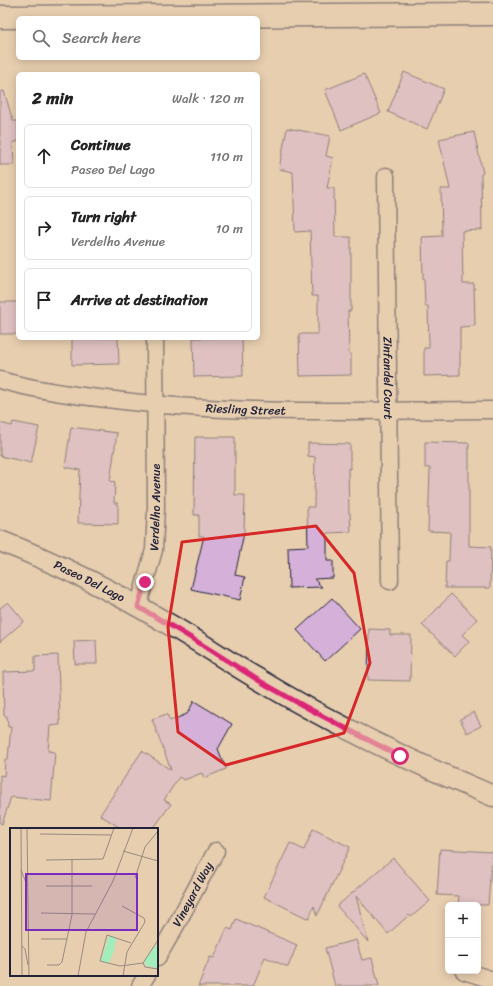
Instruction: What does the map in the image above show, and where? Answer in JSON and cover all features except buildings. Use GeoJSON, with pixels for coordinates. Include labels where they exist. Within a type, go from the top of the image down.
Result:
{"type":"FeatureCollection","features":[{"type":"Feature","properties":{"kind":"main road"},"geometry":{"type":"LineString","coordinates":[[376,14],[412,0]]}},
{"type":"Feature","properties":{"kind":"main road"},"geometry":{"type":"LineString","coordinates":[[125,16],[493,14]]}},
{"type":"Feature","properties":{"kind":"main road"},"geometry":{"type":"LineString","coordinates":[[0,17],[16,17]]}},
{"type":"Feature","properties":{"kind":"street","name":"Zinfandel Court"},"geometry":{"type":"LineString","coordinates":[[386,176],[390,581]]}},
{"type":"Feature","properties":{"kind":"street","name":"Verdelho Avenue"},"geometry":{"type":"LineString","coordinates":[[138,607],[154,550],[156,508],[155,340]]}},
{"type":"Feature","properties":{"kind":"street","name":"Riesling Street"},"geometry":{"type":"LineString","coordinates":[[0,380],[76,395],[156,405],[210,409],[493,410]]}},
{"type":"Feature","properties":{"kind":"street","name":"Paseo Del Lago"},"geometry":{"type":"LineString","coordinates":[[0,541],[67,570],[138,607],[190,636],[258,680],[346,729],[434,771],[493,796]]}},
{"type":"Feature","properties":{"kind":"street","name":"Vineyard Way"},"geometry":{"type":"LineString","coordinates":[[158,956],[216,851]]}},
{"type":"Feature","properties":{"kind":"street"},"geometry":{"type":"LineString","coordinates":[[474,974],[493,980]]}},
{"type":"Feature","properties":{"kind":"street"},"geometry":{"type":"LineString","coordinates":[[140,986],[146,976]]}},
{"type":"Feature","properties":{"kind":"highlighted area"},"geometry":{"type":"Polygon","coordinates":[[[316,526],[354,573],[370,663],[344,733],[226,765],[178,732],[168,627],[182,542],[316,526]]]}},
{"type":"Feature","properties":{"kind":"route"},"geometry":{"type":"LineString","coordinates":[[145,582],[138,607],[190,636],[258,680],[303,706],[400,756]]}}]}
